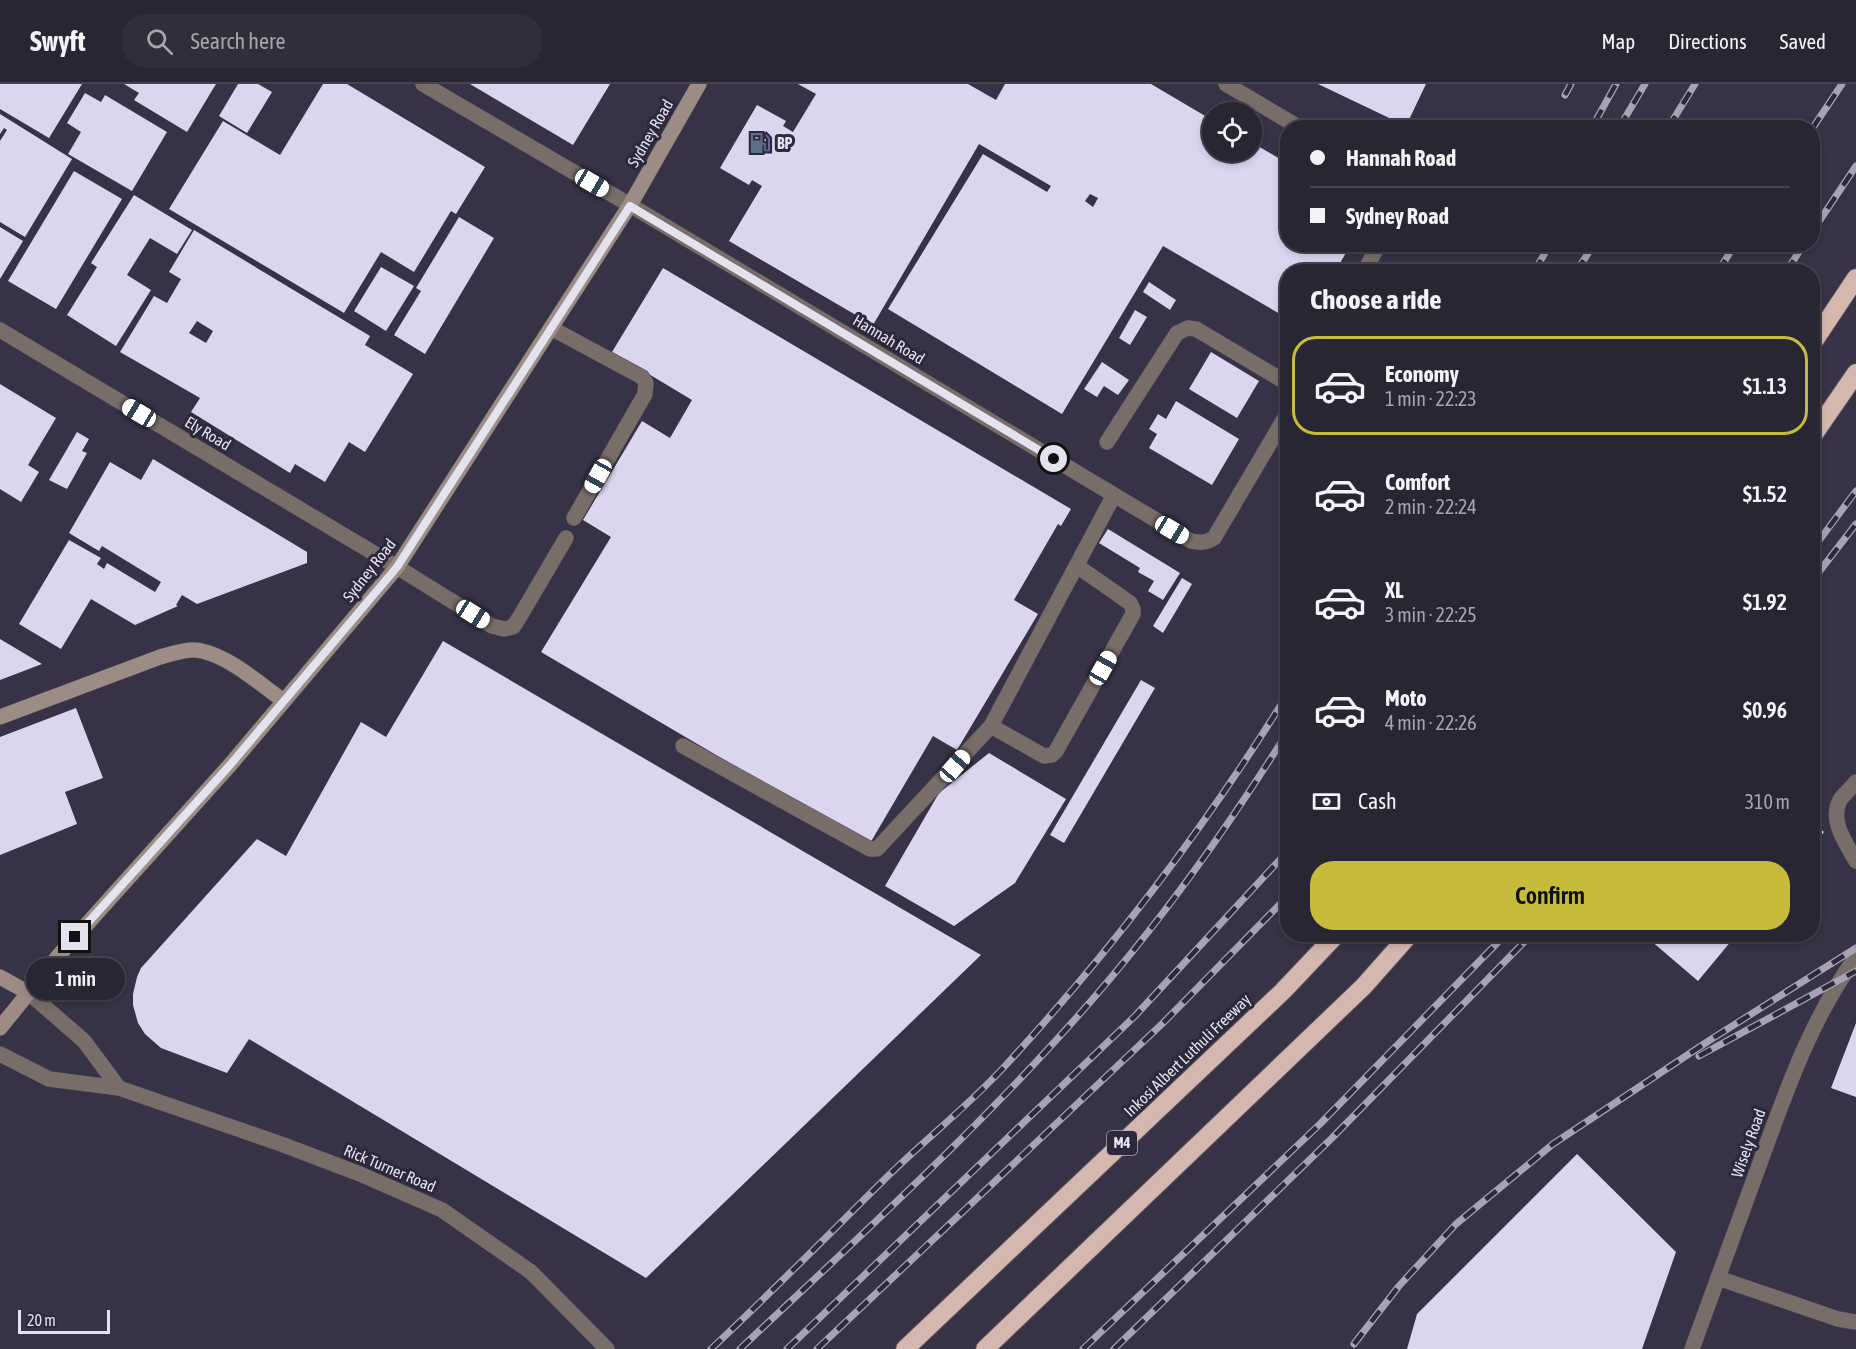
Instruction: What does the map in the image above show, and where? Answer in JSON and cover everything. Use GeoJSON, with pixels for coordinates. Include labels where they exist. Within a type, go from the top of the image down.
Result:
{"type":"FeatureCollection","features":[{"type":"Feature","properties":{"kind":"highway"},"geometry":{"type":"LineString","coordinates":[[1820,332],[1856,278]]}},
{"type":"Feature","properties":{"kind":"highway"},"geometry":{"type":"LineString","coordinates":[[1820,425],[1856,373]]}},
{"type":"Feature","properties":{"kind":"highway","name":"Inkosi Albert Luthuli Freeway"},"geometry":{"type":"LineString","coordinates":[[904,1349],[1275,999],[1329,942]]}},
{"type":"Feature","properties":{"kind":"highway"},"geometry":{"type":"LineString","coordinates":[[985,1349],[1364,986],[1403,942]]}},
{"type":"Feature","properties":{"kind":"main road","name":"Sydney Road"},"geometry":{"type":"LineString","coordinates":[[0,1028],[60,954],[230,765],[397,567],[630,206],[699,84]]}},
{"type":"Feature","properties":{"kind":"main road"},"geometry":{"type":"LineString","coordinates":[[0,717],[160,657],[182,651],[202,651],[225,660],[284,701]]}},
{"type":"Feature","properties":{"kind":"main road"},"geometry":{"type":"LineString","coordinates":[[0,977],[29,993]]}},
{"type":"Feature","properties":{"kind":"street","name":"Hannah Road"},"geometry":{"type":"LineString","coordinates":[[423,84],[1191,541],[1208,542],[1214,538],[1280,426]]}},
{"type":"Feature","properties":{"kind":"street"},"geometry":{"type":"LineString","coordinates":[[1226,84],[1287,120]]}},
{"type":"Feature","properties":{"kind":"street"},"geometry":{"type":"LineString","coordinates":[[551,328],[642,377],[646,383],[645,394],[574,518]]}},
{"type":"Feature","properties":{"kind":"street"},"geometry":{"type":"LineString","coordinates":[[1107,442],[1177,333],[1184,329],[1196,329],[1280,379]]}},
{"type":"Feature","properties":{"kind":"street","name":"Ely Road"},"geometry":{"type":"LineString","coordinates":[[0,330],[492,626],[504,629],[513,627],[566,538]]}},
{"type":"Feature","properties":{"kind":"street"},"geometry":{"type":"LineString","coordinates":[[683,746],[860,845],[877,849],[991,726],[1114,495]]}},
{"type":"Feature","properties":{"kind":"street"},"geometry":{"type":"LineString","coordinates":[[991,726],[1038,754],[1052,755],[1063,740],[1133,614],[1130,603],[1077,567]]}},
{"type":"Feature","properties":{"kind":"street"},"geometry":{"type":"LineString","coordinates":[[1856,782],[1841,800],[1836,818],[1837,825],[1856,861]]}},
{"type":"Feature","properties":{"kind":"street","name":"Wisely Road"},"geometry":{"type":"LineString","coordinates":[[1692,1349],[1791,1078],[1813,1027],[1840,979],[1856,957]]}},
{"type":"Feature","properties":{"kind":"street"},"geometry":{"type":"LineString","coordinates":[[29,993],[84,1041],[119,1088]]}},
{"type":"Feature","properties":{"kind":"street","name":"Rick Turner Road"},"geometry":{"type":"LineString","coordinates":[[0,1053],[49,1079],[119,1088],[360,1174],[442,1210],[531,1272],[607,1349]]}},
{"type":"Feature","properties":{"kind":"street"},"geometry":{"type":"LineString","coordinates":[[1718,1278],[1856,1322]]}},
{"type":"Feature","properties":{"kind":"building"},"geometry":{"type":"Polygon","coordinates":[[[0,84],[82,84],[49,138],[0,109],[0,84]]]}},
{"type":"Feature","properties":{"kind":"building"},"geometry":{"type":"Polygon","coordinates":[[[124,84],[216,84],[187,132],[134,100],[139,93],[124,84]]]}},
{"type":"Feature","properties":{"kind":"building"},"geometry":{"type":"Polygon","coordinates":[[[238,84],[258,84],[272,92],[247,133],[219,116],[238,84]]]}},
{"type":"Feature","properties":{"kind":"building"},"geometry":{"type":"Polygon","coordinates":[[[323,84],[347,84],[485,167],[456,214],[451,211],[414,272],[381,252],[344,313],[169,209],[223,121],[280,155],[323,84]]]}},
{"type":"Feature","properties":{"kind":"building"},"geometry":{"type":"Polygon","coordinates":[[[470,84],[610,84],[573,145],[470,84]]]}},
{"type":"Feature","properties":{"kind":"building"},"geometry":{"type":"Polygon","coordinates":[[[798,84],[968,84],[996,100],[1005,84],[1151,84],[1202,114],[1202,162],[1262,162],[1262,148],[1280,159],[1280,252],[1346,252],[1340,264],[1280,264],[1280,314],[1163,246],[1062,414],[888,309],[983,154],[1047,192],[1051,186],[979,144],[873,325],[729,241],[762,186],[752,180],[749,185],[720,168],[757,105],[786,121],[783,126],[793,132],[816,94],[798,84]],[[1090,194],[1085,201],[1093,207],[1098,198],[1090,194]]]}},
{"type":"Feature","properties":{"kind":"building"},"geometry":{"type":"Polygon","coordinates":[[[1318,84],[1426,84],[1409,120],[1393,120],[1318,84]]]}},
{"type":"Feature","properties":{"kind":"building"},"geometry":{"type":"Polygon","coordinates":[[[85,93],[101,102],[105,95],[167,132],[132,191],[68,154],[81,132],[67,123],[85,93]]]}},
{"type":"Feature","properties":{"kind":"building"},"geometry":{"type":"Polygon","coordinates":[[[0,114],[72,159],[25,237],[0,222],[0,141],[7,130],[4,128],[0,134],[0,114]]]}},
{"type":"Feature","properties":{"kind":"building"},"geometry":{"type":"Polygon","coordinates":[[[74,171],[122,199],[56,309],[8,281],[74,171]]]}},
{"type":"Feature","properties":{"kind":"building"},"geometry":{"type":"Polygon","coordinates":[[[134,195],[192,230],[177,254],[150,238],[127,275],[151,290],[116,346],[67,315],[97,267],[91,263],[134,195]]]}},
{"type":"Feature","properties":{"kind":"building"},"geometry":{"type":"Polygon","coordinates":[[[459,217],[494,238],[425,354],[394,335],[421,291],[416,288],[459,217]]]}},
{"type":"Feature","properties":{"kind":"building"},"geometry":{"type":"Polygon","coordinates":[[[0,227],[23,241],[0,279],[0,227]]]}},
{"type":"Feature","properties":{"kind":"building"},"geometry":{"type":"Polygon","coordinates":[[[194,230],[370,336],[365,345],[413,374],[365,452],[349,442],[325,482],[295,464],[290,473],[191,412],[200,398],[120,352],[154,296],[167,303],[181,279],[169,272],[194,230]],[[197,321],[189,333],[206,343],[213,331],[197,321]]]}},
{"type":"Feature","properties":{"kind":"building"},"geometry":{"type":"Polygon","coordinates":[[[381,267],[414,286],[386,331],[354,311],[381,267]]]}},
{"type":"Feature","properties":{"kind":"building"},"geometry":{"type":"Polygon","coordinates":[[[663,268],[1071,509],[1061,526],[1058,524],[1014,600],[1038,614],[957,750],[933,736],[869,845],[541,652],[611,537],[583,520],[642,421],[670,438],[692,400],[612,352],[663,268]]]}},
{"type":"Feature","properties":{"kind":"building"},"geometry":{"type":"Polygon","coordinates":[[[1149,282],[1176,300],[1170,310],[1143,292],[1149,282]]]}},
{"type":"Feature","properties":{"kind":"building"},"geometry":{"type":"Polygon","coordinates":[[[1135,310],[1147,317],[1130,345],[1119,338],[1135,310]]]}},
{"type":"Feature","properties":{"kind":"building"},"geometry":{"type":"Polygon","coordinates":[[[1211,352],[1259,381],[1237,418],[1189,389],[1211,352]]]}},
{"type":"Feature","properties":{"kind":"building"},"geometry":{"type":"Polygon","coordinates":[[[1102,362],[1129,380],[1118,395],[1104,386],[1097,397],[1084,389],[1102,362]]]}},
{"type":"Feature","properties":{"kind":"building"},"geometry":{"type":"Polygon","coordinates":[[[0,384],[56,418],[28,465],[39,472],[21,502],[0,489],[0,384]]]}},
{"type":"Feature","properties":{"kind":"building"},"geometry":{"type":"Polygon","coordinates":[[[1176,401],[1239,439],[1212,485],[1149,448],[1157,434],[1149,429],[1158,414],[1166,419],[1176,401]]]}},
{"type":"Feature","properties":{"kind":"building"},"geometry":{"type":"Polygon","coordinates":[[[77,432],[89,439],[82,451],[87,453],[67,489],[49,480],[77,432]]]}},
{"type":"Feature","properties":{"kind":"building"},"geometry":{"type":"Polygon","coordinates":[[[153,459],[307,552],[307,563],[197,604],[182,595],[176,605],[178,606],[135,625],[91,599],[61,649],[19,624],[69,540],[101,558],[97,564],[104,569],[107,563],[155,592],[161,582],[102,546],[99,551],[69,533],[110,462],[141,480],[153,459]]]}},
{"type":"Feature","properties":{"kind":"building"},"geometry":{"type":"Polygon","coordinates":[[[1108,529],[1180,573],[1163,600],[1148,591],[1154,581],[1138,572],[1140,568],[1099,543],[1108,529]]]}},
{"type":"Feature","properties":{"kind":"building"},"geometry":{"type":"Polygon","coordinates":[[[1182,578],[1192,584],[1163,633],[1153,626],[1182,578]]]}},
{"type":"Feature","properties":{"kind":"building"},"geometry":{"type":"Polygon","coordinates":[[[0,639],[42,664],[0,680],[0,639]]]}},
{"type":"Feature","properties":{"kind":"building"},"geometry":{"type":"Polygon","coordinates":[[[443,641],[981,955],[646,1278],[249,1039],[227,1073],[161,1048],[145,1034],[138,1023],[133,1005],[133,994],[141,968],[257,839],[286,856],[361,722],[386,737],[443,641]]]}},
{"type":"Feature","properties":{"kind":"building"},"geometry":{"type":"Polygon","coordinates":[[[1141,680],[1155,688],[1064,843],[1050,835],[1141,680]]]}},
{"type":"Feature","properties":{"kind":"building"},"geometry":{"type":"Polygon","coordinates":[[[76,708],[103,778],[65,792],[77,824],[0,855],[0,737],[76,708]]]}},
{"type":"Feature","properties":{"kind":"building"},"geometry":{"type":"Polygon","coordinates":[[[989,753],[1066,799],[1015,883],[954,926],[885,886],[939,793],[989,753]]]}},
{"type":"Feature","properties":{"kind":"building"},"geometry":{"type":"Polygon","coordinates":[[[1652,942],[1730,942],[1698,981],[1652,942]]]}},
{"type":"Feature","properties":{"kind":"building"},"geometry":{"type":"Polygon","coordinates":[[[1856,1023],[1856,1097],[1831,1088],[1856,1023]]]}},
{"type":"Feature","properties":{"kind":"building"},"geometry":{"type":"Polygon","coordinates":[[[1577,1154],[1676,1252],[1642,1349],[1407,1349],[1417,1314],[1577,1154]]]}},
{"type":"Feature","properties":{"kind":"railway"},"geometry":{"type":"LineString","coordinates":[[1565,95],[1571,84]]}},
{"type":"Feature","properties":{"kind":"railway"},"geometry":{"type":"LineString","coordinates":[[1596,120],[1616,84]]}},
{"type":"Feature","properties":{"kind":"railway"},"geometry":{"type":"LineString","coordinates":[[1624,120],[1645,84]]}},
{"type":"Feature","properties":{"kind":"railway"},"geometry":{"type":"LineString","coordinates":[[1673,120],[1695,84]]}},
{"type":"Feature","properties":{"kind":"railway"},"geometry":{"type":"LineString","coordinates":[[1818,120],[1842,84]]}},
{"type":"Feature","properties":{"kind":"railway"},"geometry":{"type":"LineString","coordinates":[[1820,220],[1856,166]]}},
{"type":"Feature","properties":{"kind":"railway"},"geometry":{"type":"LineString","coordinates":[[1539,264],[1545,252]]}},
{"type":"Feature","properties":{"kind":"railway"},"geometry":{"type":"LineString","coordinates":[[1581,264],[1589,252]]}},
{"type":"Feature","properties":{"kind":"railway"},"geometry":{"type":"LineString","coordinates":[[1723,264],[1730,252]]}},
{"type":"Feature","properties":{"kind":"railway"},"geometry":{"type":"LineString","coordinates":[[1791,264],[1799,252]]}},
{"type":"Feature","properties":{"kind":"railway"},"geometry":{"type":"LineString","coordinates":[[1820,539],[1856,491]]}},
{"type":"Feature","properties":{"kind":"railway"},"geometry":{"type":"LineString","coordinates":[[1820,571],[1856,524]]}},
{"type":"Feature","properties":{"kind":"railway"},"geometry":{"type":"LineString","coordinates":[[711,1349],[889,1175],[991,1080],[1044,1022],[1119,933],[1190,841],[1280,706]]}},
{"type":"Feature","properties":{"kind":"railway"},"geometry":{"type":"LineString","coordinates":[[740,1349],[930,1170],[1066,1029],[1133,951],[1180,890],[1246,797],[1280,744]]}},
{"type":"Feature","properties":{"kind":"railway"},"geometry":{"type":"LineString","coordinates":[[787,1349],[1135,1016],[1280,860]]}},
{"type":"Feature","properties":{"kind":"railway"},"geometry":{"type":"LineString","coordinates":[[817,1349],[1163,1023],[1280,904]]}},
{"type":"Feature","properties":{"kind":"railway"},"geometry":{"type":"LineString","coordinates":[[1083,1349],[1320,1124],[1498,942]]}},
{"type":"Feature","properties":{"kind":"railway"},"geometry":{"type":"LineString","coordinates":[[1114,1349],[1332,1138],[1524,942]]}},
{"type":"Feature","properties":{"kind":"railway"},"geometry":{"type":"LineString","coordinates":[[1354,1344],[1399,1286],[1456,1224],[1553,1144],[1710,1040],[1856,948]]}},
{"type":"Feature","properties":{"kind":"railway"},"geometry":{"type":"LineString","coordinates":[[1699,1056],[1856,971]]}},
{"type":"Feature","properties":{"kind":"place","name":"BP"},"geometry":{"type":"Point","coordinates":[760,143]}},
{"type":"Feature","properties":{"kind":"route"},"geometry":{"type":"LineString","coordinates":[[75,937],[230,765],[397,567],[630,206],[1054,459]]}}]}
